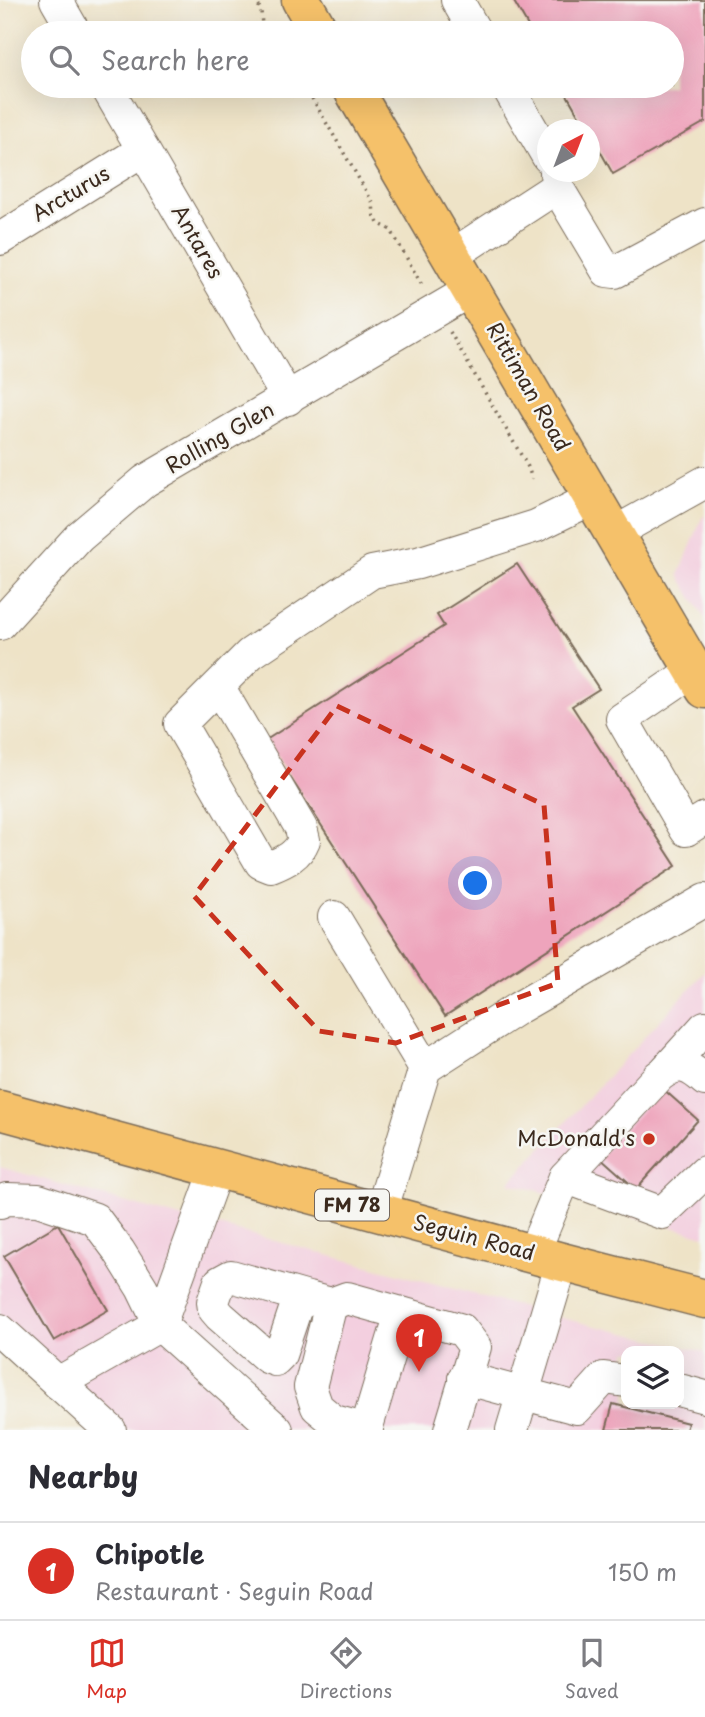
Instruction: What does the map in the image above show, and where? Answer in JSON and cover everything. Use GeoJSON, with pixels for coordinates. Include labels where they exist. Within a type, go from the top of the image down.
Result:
{"type":"FeatureCollection","features":[{"type":"Feature","properties":{"kind":"main road"},"geometry":{"type":"LineString","coordinates":[[301,0],[313,21]]}},
{"type":"Feature","properties":{"kind":"main road","name":"Rittiman Road"},"geometry":{"type":"LineString","coordinates":[[358,98],[700,680]]}},
{"type":"Feature","properties":{"kind":"main road","name":"Seguin Road"},"geometry":{"type":"LineString","coordinates":[[0,1110],[705,1299]]}},
{"type":"Feature","properties":{"kind":"street"},"geometry":{"type":"LineString","coordinates":[[56,0],[68,21]]}},
{"type":"Feature","properties":{"kind":"street"},"geometry":{"type":"LineString","coordinates":[[457,0],[470,21]]}},
{"type":"Feature","properties":{"kind":"street","name":"Antares"},"geometry":{"type":"LineString","coordinates":[[113,98],[288,399]]}},
{"type":"Feature","properties":{"kind":"street"},"geometry":{"type":"LineString","coordinates":[[514,98],[537,138]]}},
{"type":"Feature","properties":{"kind":"street","name":"Arcturus"},"geometry":{"type":"LineString","coordinates":[[0,239],[143,150]]}},
{"type":"Feature","properties":{"kind":"street"},"geometry":{"type":"LineString","coordinates":[[451,256],[552,182]]}},
{"type":"Feature","properties":{"kind":"street"},"geometry":{"type":"LineString","coordinates":[[558,182],[607,271],[615,272],[705,225]]}},
{"type":"Feature","properties":{"kind":"street","name":"Rolling Glen"},"geometry":{"type":"LineString","coordinates":[[0,624],[79,537],[145,481],[471,290]]}},
{"type":"Feature","properties":{"kind":"street"},"geometry":{"type":"LineString","coordinates":[[614,533],[705,482]]}},
{"type":"Feature","properties":{"kind":"street"},"geometry":{"type":"LineString","coordinates":[[218,685],[300,828],[304,840],[300,849],[285,862],[271,867],[261,863],[180,724],[218,685],[250,654],[372,572],[418,563],[536,526],[593,498]]}},
{"type":"Feature","properties":{"kind":"street"},"geometry":{"type":"LineString","coordinates":[[700,680],[622,719],[686,830],[705,818]]}},
{"type":"Feature","properties":{"kind":"street"},"geometry":{"type":"LineString","coordinates":[[381,1212],[425,1068],[518,1008],[705,900]]}},
{"type":"Feature","properties":{"kind":"street"},"geometry":{"type":"LineString","coordinates":[[334,917],[425,1068]]}},
{"type":"Feature","properties":{"kind":"street"},"geometry":{"type":"LineString","coordinates":[[512,1430],[523,1392],[547,1258],[565,1177],[705,1027]]}},
{"type":"Feature","properties":{"kind":"street"},"geometry":{"type":"LineString","coordinates":[[666,1070],[681,1066],[690,1068],[705,1080]]}},
{"type":"Feature","properties":{"kind":"street"},"geometry":{"type":"LineString","coordinates":[[58,1382],[160,1325],[217,1168]]}},
{"type":"Feature","properties":{"kind":"street"},"geometry":{"type":"LineString","coordinates":[[565,1177],[663,1213],[703,1179]]}},
{"type":"Feature","properties":{"kind":"street"},"geometry":{"type":"LineString","coordinates":[[0,1202],[7,1199],[38,1200],[94,1219],[119,1251],[142,1288],[160,1325],[277,1430]]}},
{"type":"Feature","properties":{"kind":"street"},"geometry":{"type":"LineString","coordinates":[[184,1259],[216,1292]]}},
{"type":"Feature","properties":{"kind":"street"},"geometry":{"type":"LineString","coordinates":[[312,1303],[281,1355],[275,1360],[267,1357],[214,1309],[216,1292],[231,1276],[312,1303],[347,1298],[462,1331],[475,1347],[450,1430]]}},
{"type":"Feature","properties":{"kind":"street"},"geometry":{"type":"LineString","coordinates":[[173,1289],[216,1292]]}},
{"type":"Feature","properties":{"kind":"street"},"geometry":{"type":"LineString","coordinates":[[312,1303],[310,1387],[317,1407],[334,1421],[357,1429],[401,1313]]}},
{"type":"Feature","properties":{"kind":"street"},"geometry":{"type":"LineString","coordinates":[[0,1330],[110,1430]]}},
{"type":"Feature","properties":{"kind":"street"},"geometry":{"type":"LineString","coordinates":[[464,1378],[523,1392],[574,1419],[604,1378],[621,1380]]}},
{"type":"Feature","properties":{"kind":"street"},"geometry":{"type":"LineString","coordinates":[[684,1391],[705,1397]]}},
{"type":"Feature","properties":{"kind":"path"},"geometry":{"type":"LineString","coordinates":[[255,0],[261,10],[262,21]]}},
{"type":"Feature","properties":{"kind":"path"},"geometry":{"type":"LineString","coordinates":[[312,98],[373,203],[378,223],[390,230],[423,287]]}},
{"type":"Feature","properties":{"kind":"path"},"geometry":{"type":"LineString","coordinates":[[452,335],[528,467],[532,479]]}},
{"type":"Feature","properties":{"kind":"highlighted area"},"geometry":{"type":"Polygon","coordinates":[[[337,706],[544,805],[558,983],[396,1043],[319,1031],[194,896],[337,706]]]}},
{"type":"Feature","properties":{"kind":"shaded area"},"geometry":{"type":"Polygon","coordinates":[[[705,516],[705,619],[679,575],[705,516]]]}},
{"type":"Feature","properties":{"kind":"shaded area"},"geometry":{"type":"Polygon","coordinates":[[[705,972],[705,1236],[509,1183],[705,972]]]}},
{"type":"Feature","properties":{"kind":"shaded area"},"geometry":{"type":"Polygon","coordinates":[[[0,1167],[177,1217],[680,1346],[621,1346],[621,1409],[684,1409],[684,1347],[705,1352],[705,1430],[106,1430],[0,1331],[0,1167]]]}},
{"type":"Feature","properties":{"kind":"building"},"geometry":{"type":"Polygon","coordinates":[[[513,0],[705,0],[705,122],[613,174],[600,151],[600,119],[581,119],[569,98],[684,98],[684,21],[525,21],[513,0]]]}},
{"type":"Feature","properties":{"kind":"building"},"geometry":{"type":"Polygon","coordinates":[[[517,564],[599,689],[572,706],[676,866],[445,1016],[266,740],[444,626],[437,615],[517,564]]]}},
{"type":"Feature","properties":{"kind":"building","name":"McDonald's"},"geometry":{"type":"Polygon","coordinates":[[[662,1088],[698,1120],[636,1189],[600,1157],[662,1088]]]}},
{"type":"Feature","properties":{"kind":"building"},"geometry":{"type":"Polygon","coordinates":[[[58,1224],[108,1310],[54,1341],[4,1256],[58,1224]]]}},
{"type":"Feature","properties":{"kind":"building"},"geometry":{"type":"Polygon","coordinates":[[[613,1404],[621,1406],[621,1409],[633,1409],[688,1423],[686,1430],[606,1430],[613,1404]]]}},
{"type":"Feature","properties":{"kind":"place","name":"McDonald's"},"geometry":{"type":"Point","coordinates":[649,1139]}},
{"type":"Feature","properties":{"kind":"place","name":"Chipotle"},"geometry":{"type":"Point","coordinates":[419,1372]}}]}
